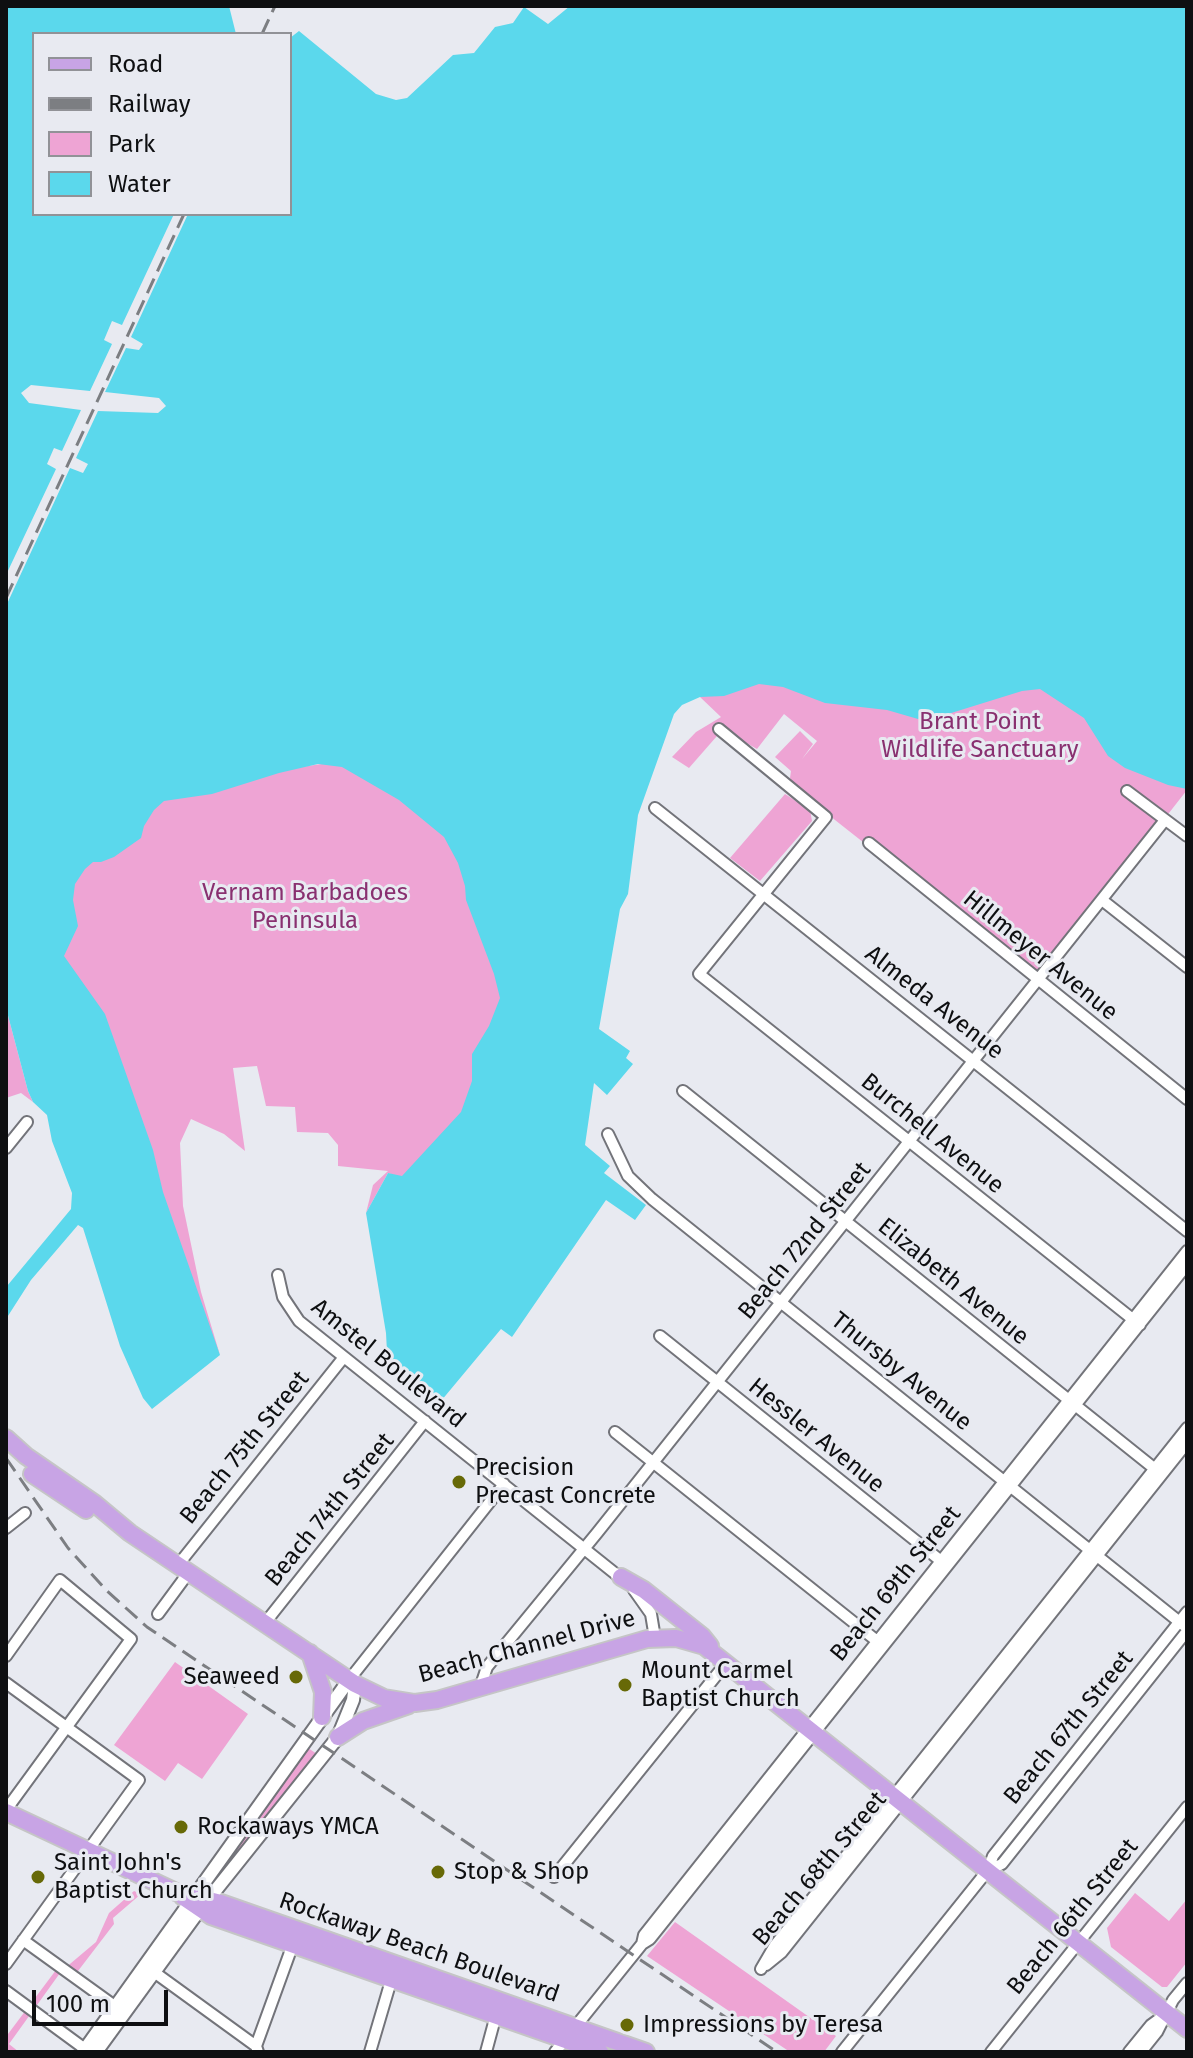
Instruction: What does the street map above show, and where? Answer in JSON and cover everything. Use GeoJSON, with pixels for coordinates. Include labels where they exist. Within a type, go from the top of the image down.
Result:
{"type":"FeatureCollection","features":[{"type":"Feature","properties":{"kind":"main road"},"geometry":{"type":"LineString","coordinates":[[6,1438],[62,1488]]}},
{"type":"Feature","properties":{"kind":"main road"},"geometry":{"type":"LineString","coordinates":[[6,1454],[62,1488]]}},
{"type":"Feature","properties":{"kind":"main road","name":"Beach Channel Drive"},"geometry":{"type":"LineString","coordinates":[[62,1488],[87,1511],[130,1533],[310,1653],[384,1698],[415,1703],[480,1688],[655,1638],[686,1639],[721,1658],[1187,2029]]}},
{"type":"Feature","properties":{"kind":"main road"},"geometry":{"type":"LineString","coordinates":[[621,1577],[644,1590],[702,1636],[721,1658]]}},
{"type":"Feature","properties":{"kind":"main road"},"geometry":{"type":"LineString","coordinates":[[310,1653],[323,1692],[322,1717]]}},
{"type":"Feature","properties":{"kind":"main road"},"geometry":{"type":"LineString","coordinates":[[338,1737],[368,1719],[415,1703]]}},
{"type":"Feature","properties":{"kind":"main road","name":"Rockaway Beach Boulevard"},"geometry":{"type":"LineString","coordinates":[[6,1811],[199,1902],[394,1971],[564,2040],[646,2052]]}},
{"type":"Feature","properties":{"kind":"main road","name":"Rockaway Beach Boulevard"},"geometry":{"type":"LineString","coordinates":[[199,1902],[211,1916],[293,1944],[394,1971],[496,2015],[600,2052]]}},
{"type":"Feature","properties":{"kind":"street"},"geometry":{"type":"LineString","coordinates":[[719,729],[826,817],[763,894]]}},
{"type":"Feature","properties":{"kind":"street"},"geometry":{"type":"LineString","coordinates":[[1127,791],[1187,836]]}},
{"type":"Feature","properties":{"kind":"street","name":"Almeda Avenue"},"geometry":{"type":"LineString","coordinates":[[655,808],[1187,1231]]}},
{"type":"Feature","properties":{"kind":"street","name":"Beach 72nd Street"},"geometry":{"type":"LineString","coordinates":[[480,1688],[487,1667],[1165,820]]}},
{"type":"Feature","properties":{"kind":"street","name":"Hillmeyer Avenue"},"geometry":{"type":"LineString","coordinates":[[869,843],[1187,1099]]}},
{"type":"Feature","properties":{"kind":"street","name":"Burchell Avenue"},"geometry":{"type":"LineString","coordinates":[[763,894],[699,974],[1136,1322]]}},
{"type":"Feature","properties":{"kind":"street"},"geometry":{"type":"LineString","coordinates":[[1102,900],[1187,967]]}},
{"type":"Feature","properties":{"kind":"street","name":"Elizabeth Avenue"},"geometry":{"type":"LineString","coordinates":[[683,1091],[1158,1472]]}},
{"type":"Feature","properties":{"kind":"street"},"geometry":{"type":"LineString","coordinates":[[6,1148],[27,1122]]}},
{"type":"Feature","properties":{"kind":"street","name":"Thursby Avenue"},"geometry":{"type":"LineString","coordinates":[[608,1134],[631,1180],[1185,1623]]}},
{"type":"Feature","properties":{"kind":"street","name":"Beach 69th Street"},"geometry":{"type":"LineString","coordinates":[[564,2040],[642,1944],[650,1939],[1136,1322],[1187,1251]]}},
{"type":"Feature","properties":{"kind":"street","name":"Beach 69th Street"},"geometry":{"type":"LineString","coordinates":[[1136,1322],[1187,1265]]}},
{"type":"Feature","properties":{"kind":"street","name":"Amstel Boulevard"},"geometry":{"type":"LineString","coordinates":[[278,1275],[283,1297],[296,1317],[621,1577],[649,1609],[655,1638]]}},
{"type":"Feature","properties":{"kind":"street","name":"Hessler Avenue"},"geometry":{"type":"LineString","coordinates":[[660,1336],[944,1564]]}},
{"type":"Feature","properties":{"kind":"street","name":"Beach 75th Street"},"geometry":{"type":"LineString","coordinates":[[158,1614],[183,1568],[344,1357]]}},
{"type":"Feature","properties":{"kind":"street","name":"Beach 74th Street"},"geometry":{"type":"LineString","coordinates":[[265,1623],[425,1421]]}},
{"type":"Feature","properties":{"kind":"street","name":"Beach 68th Street"},"geometry":{"type":"LineString","coordinates":[[898,1798],[782,1952],[761,1969],[775,1945],[898,1798],[1158,1472],[1187,1428]]}},
{"type":"Feature","properties":{"kind":"street"},"geometry":{"type":"LineString","coordinates":[[615,1432],[880,1644]]}},
{"type":"Feature","properties":{"kind":"street","name":"Beach 68th Street"},"geometry":{"type":"LineString","coordinates":[[1158,1472],[1187,1443]]}},
{"type":"Feature","properties":{"kind":"street"},"geometry":{"type":"LineString","coordinates":[[88,2051],[154,1972],[322,1717],[504,1484]]}},
{"type":"Feature","properties":{"kind":"street"},"geometry":{"type":"LineString","coordinates":[[6,1528],[25,1513]]}},
{"type":"Feature","properties":{"kind":"street"},"geometry":{"type":"LineString","coordinates":[[6,1656],[60,1580],[131,1639],[6,1811]]}},
{"type":"Feature","properties":{"kind":"street","name":"Beach 67th Street"},"geometry":{"type":"LineString","coordinates":[[842,2052],[988,1870],[1005,1860],[1185,1623]]}},
{"type":"Feature","properties":{"kind":"street"},"geometry":{"type":"LineString","coordinates":[[554,1877],[721,1658]]}},
{"type":"Feature","properties":{"kind":"street"},"geometry":{"type":"LineString","coordinates":[[88,2051],[116,2007],[199,1902],[338,1737],[353,1700],[354,1677]]}},
{"type":"Feature","properties":{"kind":"street"},"geometry":{"type":"LineString","coordinates":[[6,1683],[139,1780],[6,1964]]}},
{"type":"Feature","properties":{"kind":"street","name":"Beach 66th Street"},"geometry":{"type":"LineString","coordinates":[[991,2052],[1187,1807]]}},
{"type":"Feature","properties":{"kind":"street"},"geometry":{"type":"LineString","coordinates":[[23,1940],[116,2007]]}},
{"type":"Feature","properties":{"kind":"street"},"geometry":{"type":"LineString","coordinates":[[154,1972],[257,2049],[293,1944]]}},
{"type":"Feature","properties":{"kind":"street"},"geometry":{"type":"LineString","coordinates":[[370,2052],[394,1971]]}},
{"type":"Feature","properties":{"kind":"street"},"geometry":{"type":"LineString","coordinates":[[1141,2052],[1187,1983]]}},
{"type":"Feature","properties":{"kind":"street"},"geometry":{"type":"LineString","coordinates":[[6,1991],[88,2051]]}},
{"type":"Feature","properties":{"kind":"street"},"geometry":{"type":"LineString","coordinates":[[1129,2052],[1151,2025],[1167,2013]]}},
{"type":"Feature","properties":{"kind":"street"},"geometry":{"type":"LineString","coordinates":[[486,2052],[496,2015]]}},
{"type":"Feature","properties":{"kind":"green space","name":"Brant Point Wildlife Sanctuary"},"geometry":{"type":"Polygon","coordinates":[[[744,580],[1187,705],[1187,790],[1038,980],[793,784],[791,771],[775,757],[800,731],[813,744],[802,759],[817,741],[784,714],[757,749],[725,731],[689,768],[672,757],[696,732],[721,717],[700,697],[744,580]]]}},
{"type":"Feature","properties":{"kind":"green space","name":"Vernam Barbadoes Peninsula"},"geometry":{"type":"Polygon","coordinates":[[[343,761],[405,795],[450,837],[507,970],[479,1094],[405,1179],[388,1173],[366,1213],[373,1185],[388,1171],[338,1166],[338,1145],[328,1133],[297,1132],[295,1107],[266,1106],[257,1066],[233,1068],[245,1151],[224,1134],[191,1119],[180,1143],[183,1206],[201,1292],[220,1355],[56,962],[57,890],[145,801],[236,776],[343,761]]]}},
{"type":"Feature","properties":{"kind":"green space"},"geometry":{"type":"Polygon","coordinates":[[[785,794],[810,810],[812,821],[760,881],[730,858],[785,794]]]}},
{"type":"Feature","properties":{"kind":"green space"},"geometry":{"type":"Polygon","coordinates":[[[6,1008],[33,1102],[21,1093],[6,1098],[6,1008]]]}},
{"type":"Feature","properties":{"kind":"green space"},"geometry":{"type":"Polygon","coordinates":[[[175,1662],[248,1714],[202,1779],[178,1763],[165,1781],[114,1745],[175,1662]]]}},
{"type":"Feature","properties":{"kind":"green space"},"geometry":{"type":"Polygon","coordinates":[[[308,1748],[317,1754],[217,1883],[212,1879],[308,1748]]]}},
{"type":"Feature","properties":{"kind":"green space"},"geometry":{"type":"Polygon","coordinates":[[[134,1891],[141,1894],[113,1918],[114,1924],[78,1971],[60,1973],[9,2044],[19,2052],[6,2052],[8,2034],[56,1970],[64,1969],[96,1942],[109,1913],[134,1891]]]}},
{"type":"Feature","properties":{"kind":"green space"},"geometry":{"type":"Polygon","coordinates":[[[1135,1893],[1169,1921],[1187,1899],[1187,1962],[1167,1987],[1162,1987],[1111,1947],[1107,1928],[1135,1893]]]}},
{"type":"Feature","properties":{"kind":"green space"},"geometry":{"type":"Polygon","coordinates":[[[675,1922],[836,2036],[824,2052],[790,2052],[647,1956],[675,1922]]]}},
{"type":"Feature","properties":{"kind":"water"},"geometry":{"type":"Polygon","coordinates":[[[6,6],[229,6],[236,32],[32,32],[32,216],[292,216],[292,36],[299,31],[376,94],[396,100],[407,98],[453,55],[474,53],[495,27],[513,23],[524,7],[548,24],[570,6],[1187,6],[1187,789],[1125,768],[1108,756],[1084,718],[1040,689],[918,719],[887,710],[825,703],[783,687],[759,684],[724,696],[700,697],[682,705],[674,714],[638,815],[628,894],[620,909],[599,1029],[630,1051],[626,1058],[633,1064],[607,1095],[594,1083],[585,1145],[610,1166],[604,1173],[646,1205],[635,1220],[606,1200],[512,1337],[501,1329],[441,1401],[383,1358],[387,1352],[386,1333],[366,1213],[388,1173],[402,1176],[461,1112],[472,1081],[472,1054],[489,1026],[500,998],[466,900],[458,863],[444,837],[399,800],[342,767],[318,764],[212,794],[164,801],[144,826],[141,838],[114,857],[93,862],[75,884],[73,900],[78,926],[64,956],[105,1014],[220,1355],[152,1409],[143,1398],[120,1346],[83,1228],[78,1225],[31,1280],[6,1319],[7,1286],[71,1209],[72,1193],[52,1141],[47,1115],[33,1102],[28,1091],[6,1008],[6,6]]]}},
{"type":"Feature","properties":{"kind":"pier"},"geometry":{"type":"Polygon","coordinates":[[[173,216],[187,216],[131,337],[143,344],[139,350],[126,348],[105,392],[159,398],[166,406],[158,413],[98,411],[76,458],[88,464],[83,473],[70,468],[6,606],[6,575],[56,469],[47,464],[54,448],[62,451],[81,410],[29,403],[21,393],[31,385],[90,391],[112,344],[104,340],[112,321],[122,325],[173,216]]]}},
{"type":"Feature","properties":{"kind":"railway"},"geometry":{"type":"LineString","coordinates":[[263,32],[275,6]]}},
{"type":"Feature","properties":{"kind":"railway"},"geometry":{"type":"LineString","coordinates":[[6,598],[183,216]]}},
{"type":"Feature","properties":{"kind":"railway"},"geometry":{"type":"LineString","coordinates":[[6,1458],[68,1548],[107,1591],[147,1627],[777,2052]]}},
{"type":"Feature","properties":{"kind":"place","name":"Precision Precast Concrete"},"geometry":{"type":"Point","coordinates":[459,1482]}},
{"type":"Feature","properties":{"kind":"place","name":"Seaweed"},"geometry":{"type":"Point","coordinates":[296,1677]}},
{"type":"Feature","properties":{"kind":"place","name":"Mount Carmel Baptist Church"},"geometry":{"type":"Point","coordinates":[625,1685]}},
{"type":"Feature","properties":{"kind":"place","name":"Rockaways YMCA"},"geometry":{"type":"Point","coordinates":[181,1827]}},
{"type":"Feature","properties":{"kind":"place","name":"Stop & Shop"},"geometry":{"type":"Point","coordinates":[438,1872]}},
{"type":"Feature","properties":{"kind":"place","name":"Saint John's Baptist Church"},"geometry":{"type":"Point","coordinates":[38,1877]}},
{"type":"Feature","properties":{"kind":"place","name":"Impressions by Teresa"},"geometry":{"type":"Point","coordinates":[627,2025]}}]}
